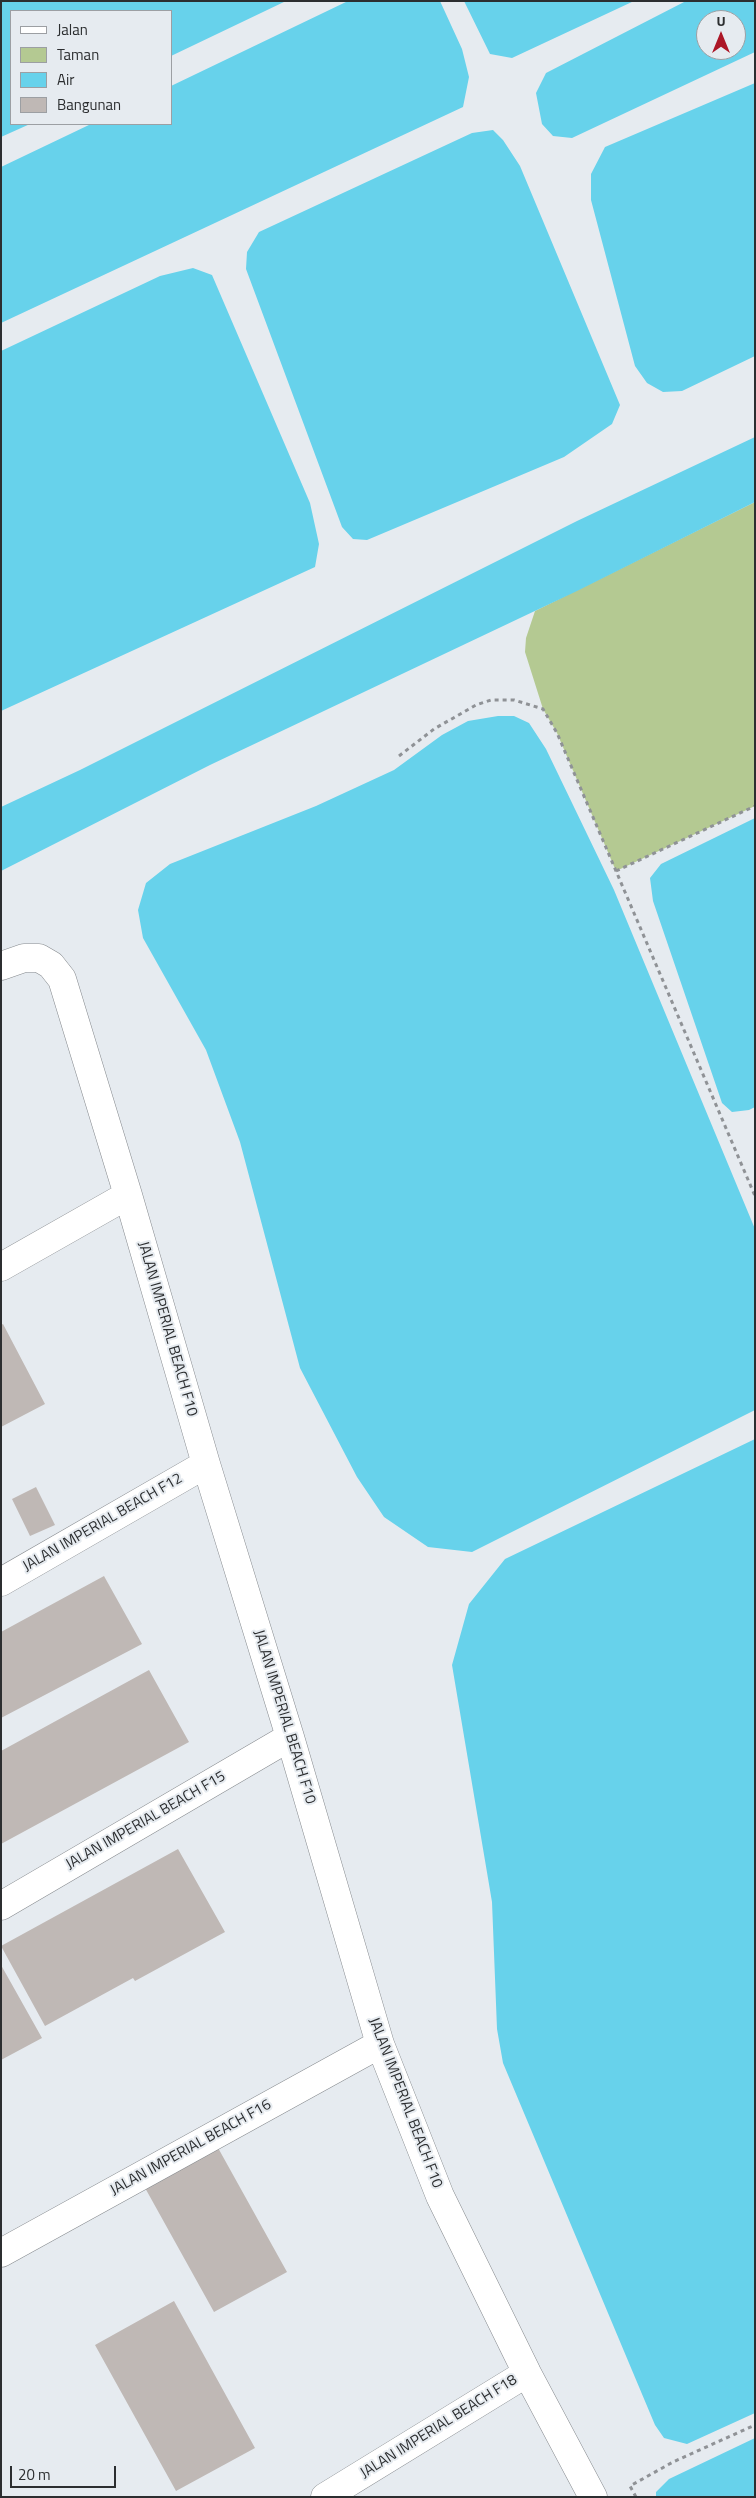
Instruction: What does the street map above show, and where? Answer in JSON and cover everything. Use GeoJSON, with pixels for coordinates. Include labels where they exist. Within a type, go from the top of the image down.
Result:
{"type":"FeatureCollection","features":[{"type":"Feature","properties":{"kind":"street","name":"JALAN IMPERIAL BEACH F10"},"geometry":{"type":"LineString","coordinates":[[1,966],[24,958],[39,958],[51,965],[62,979],[128,1195],[206,1464],[290,1737],[380,2044],[440,2196],[527,2373],[593,2497]]}},
{"type":"Feature","properties":{"kind":"street"},"geometry":{"type":"LineString","coordinates":[[1,1267],[128,1195]]}},
{"type":"Feature","properties":{"kind":"street","name":"JALAN IMPERIAL BEACH F12"},"geometry":{"type":"LineString","coordinates":[[1,1582],[206,1464]]}},
{"type":"Feature","properties":{"kind":"street","name":"JALAN IMPERIAL BEACH F15"},"geometry":{"type":"LineString","coordinates":[[1,1906],[290,1737]]}},
{"type":"Feature","properties":{"kind":"street","name":"JALAN IMPERIAL BEACH F16"},"geometry":{"type":"LineString","coordinates":[[1,2254],[380,2044]]}},
{"type":"Feature","properties":{"kind":"street","name":"JALAN IMPERIAL BEACH F18"},"geometry":{"type":"LineString","coordinates":[[326,2497],[527,2373]]}},
{"type":"Feature","properties":{"kind":"path"},"geometry":{"type":"LineString","coordinates":[[399,756],[434,729],[476,705],[491,700],[514,700],[543,709],[558,733],[755,1196]]}},
{"type":"Feature","properties":{"kind":"path"},"geometry":{"type":"LineString","coordinates":[[616,871],[755,806]]}},
{"type":"Feature","properties":{"kind":"path"},"geometry":{"type":"LineString","coordinates":[[636,2497],[630,2486],[673,2462],[755,2425]]}},
{"type":"Feature","properties":{"kind":"green space"},"geometry":{"type":"Polygon","coordinates":[[[755,502],[755,806],[616,871],[557,733],[543,709],[525,652],[526,638],[535,611],[755,502]]]}},
{"type":"Feature","properties":{"kind":"water"},"geometry":{"type":"Polygon","coordinates":[[[1,1],[286,1],[172,56],[172,10],[10,10],[10,125],[28,125],[1,137],[1,1]]]}},
{"type":"Feature","properties":{"kind":"water"},"geometry":{"type":"Polygon","coordinates":[[[348,1],[440,1],[462,49],[469,77],[463,107],[1,323],[1,167],[89,125],[172,125],[172,86],[348,1]]]}},
{"type":"Feature","properties":{"kind":"water"},"geometry":{"type":"Polygon","coordinates":[[[464,1],[634,1],[512,58],[490,54],[464,1]]]}},
{"type":"Feature","properties":{"kind":"water"},"geometry":{"type":"Polygon","coordinates":[[[686,1],[755,1],[755,52],[746,56],[746,10],[696,10],[696,60],[738,60],[572,138],[553,136],[542,124],[536,93],[546,73],[686,1]]]}},
{"type":"Feature","properties":{"kind":"water"},"geometry":{"type":"Polygon","coordinates":[[[755,83],[755,356],[682,391],[663,392],[647,383],[635,366],[591,200],[591,174],[605,147],[755,83]]]}},
{"type":"Feature","properties":{"kind":"water"},"geometry":{"type":"Polygon","coordinates":[[[493,130],[503,140],[520,166],[620,405],[612,424],[564,457],[367,540],[353,539],[342,527],[246,269],[247,252],[259,232],[472,133],[493,130]]]}},
{"type":"Feature","properties":{"kind":"water"},"geometry":{"type":"Polygon","coordinates":[[[193,268],[212,275],[310,503],[319,544],[315,567],[1,711],[1,351],[160,276],[193,268]]]}},
{"type":"Feature","properties":{"kind":"water"},"geometry":{"type":"Polygon","coordinates":[[[755,437],[755,502],[577,591],[210,765],[1,871],[1,807],[80,770],[577,521],[755,437]]]}},
{"type":"Feature","properties":{"kind":"water"},"geometry":{"type":"Polygon","coordinates":[[[498,716],[514,716],[529,723],[546,749],[614,890],[755,1229],[755,1410],[472,1552],[428,1547],[384,1517],[357,1477],[300,1368],[240,1142],[206,1050],[143,938],[138,910],[146,883],[170,864],[316,806],[394,770],[442,735],[468,721],[498,716]]]}},
{"type":"Feature","properties":{"kind":"water"},"geometry":{"type":"Polygon","coordinates":[[[755,818],[755,1107],[749,1110],[732,1112],[722,1103],[653,901],[650,878],[661,864],[755,818]]]}},
{"type":"Feature","properties":{"kind":"water"},"geometry":{"type":"Polygon","coordinates":[[[755,1439],[755,2413],[687,2444],[664,2438],[655,2425],[503,2063],[497,2029],[492,1902],[452,1665],[469,1604],[505,1559],[755,1439]]]}},
{"type":"Feature","properties":{"kind":"water"},"geometry":{"type":"Polygon","coordinates":[[[755,2438],[755,2497],[656,2497],[656,2492],[669,2479],[755,2438]]]}},
{"type":"Feature","properties":{"kind":"building"},"geometry":{"type":"Polygon","coordinates":[[[3,1324],[45,1404],[1,1427],[1,1325],[3,1324]]]}},
{"type":"Feature","properties":{"kind":"building"},"geometry":{"type":"Polygon","coordinates":[[[36,1487],[55,1525],[30,1536],[12,1499],[36,1487]]]}},
{"type":"Feature","properties":{"kind":"building"},"geometry":{"type":"Polygon","coordinates":[[[104,1576],[142,1644],[1,1718],[1,1632],[104,1576]]]}},
{"type":"Feature","properties":{"kind":"building"},"geometry":{"type":"Polygon","coordinates":[[[149,1670],[189,1742],[1,1844],[1,1751],[149,1670]]]}},
{"type":"Feature","properties":{"kind":"building"},"geometry":{"type":"Polygon","coordinates":[[[178,1849],[225,1932],[135,1981],[133,1978],[45,2026],[1,1946],[178,1849]]]}},
{"type":"Feature","properties":{"kind":"building"},"geometry":{"type":"Polygon","coordinates":[[[1,1965],[42,2038],[1,2060],[1,1965]]]}},
{"type":"Feature","properties":{"kind":"building"},"geometry":{"type":"Polygon","coordinates":[[[217,2146],[287,2272],[214,2312],[144,2186],[217,2146]]]}},
{"type":"Feature","properties":{"kind":"building"},"geometry":{"type":"Polygon","coordinates":[[[174,2301],[255,2448],[176,2491],[95,2345],[174,2301]]]}}]}
